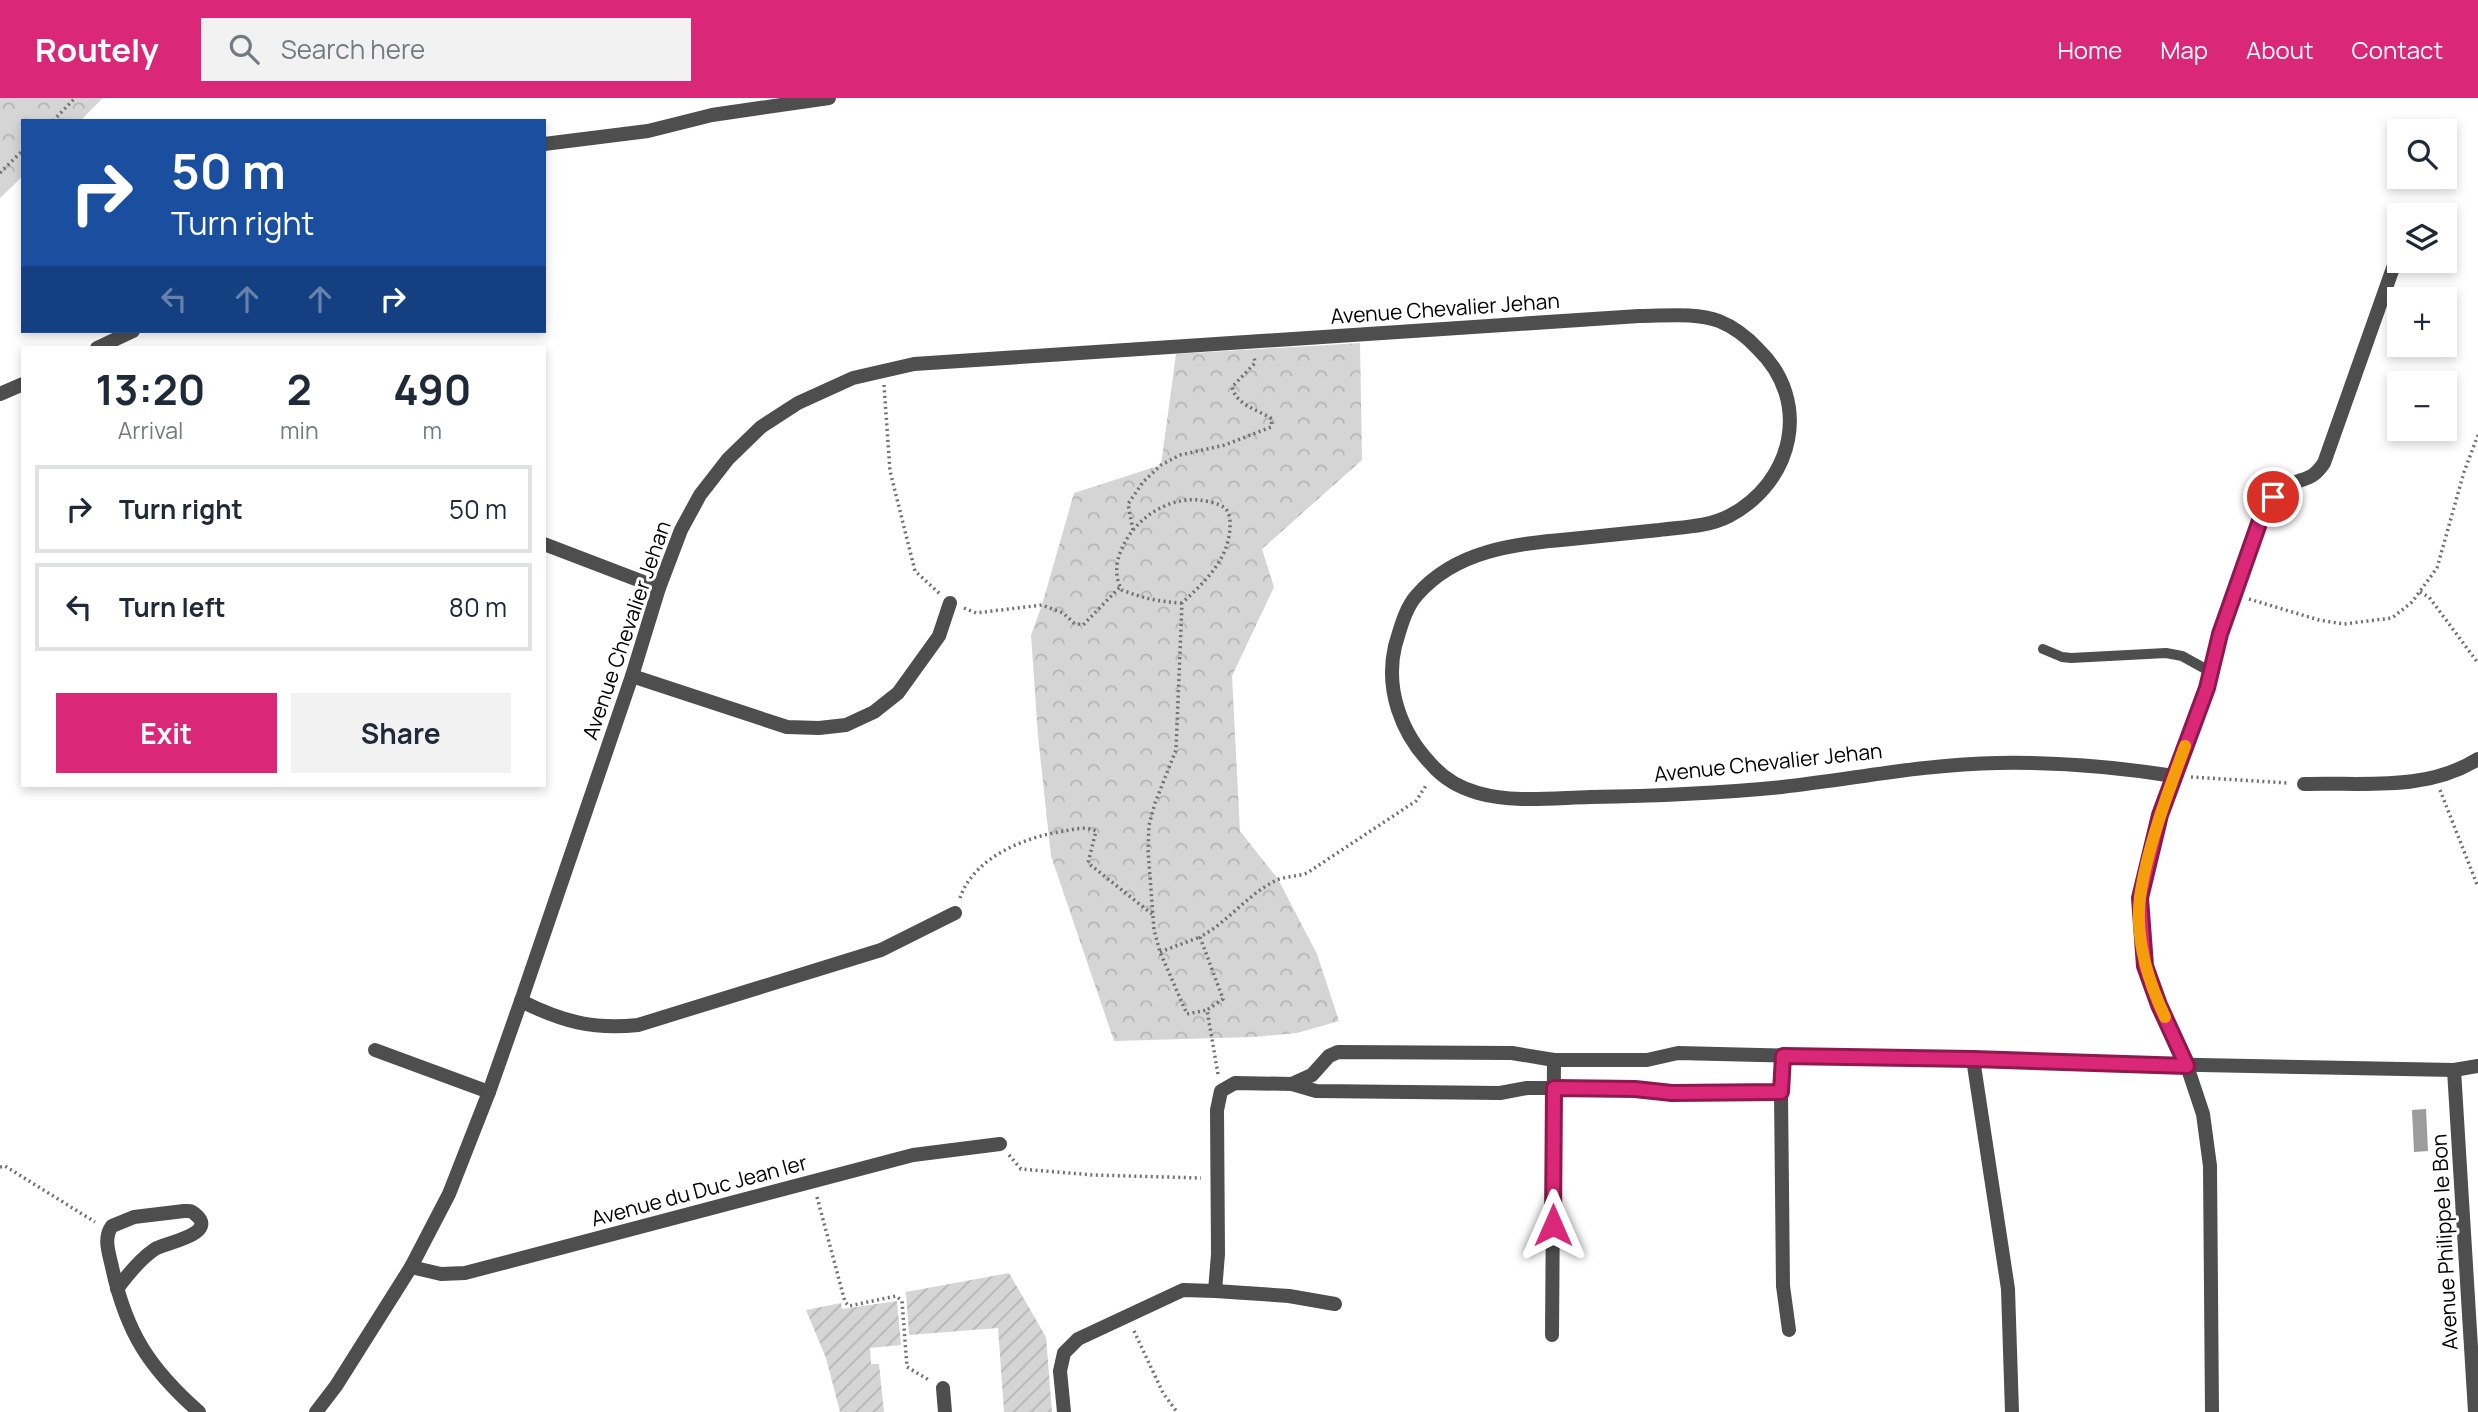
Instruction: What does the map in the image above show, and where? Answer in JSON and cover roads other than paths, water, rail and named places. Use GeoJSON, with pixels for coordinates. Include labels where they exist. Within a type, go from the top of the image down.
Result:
{"type":"FeatureCollection","features":[{"type":"Feature","properties":{"kind":"street"},"geometry":{"type":"LineString","coordinates":[[546,144],[648,131],[712,115],[829,98]]}},
{"type":"Feature","properties":{"kind":"street"},"geometry":{"type":"LineString","coordinates":[[2212,1412],[2210,1166],[2203,1114],[2187,1066],[2159,1005],[2145,966],[2140,898],[2160,815],[2207,688],[2220,634],[2263,512],[2273,497],[2290,484],[2305,481],[2317,473],[2324,463],[2391,273]]}},
{"type":"Feature","properties":{"kind":"street","name":"Avenue Chevalier Jehan"},"geometry":{"type":"LineString","coordinates":[[316,1412],[336,1386],[411,1267],[449,1194],[521,1002],[632,676],[659,588],[681,530],[700,495],[728,459],[753,435],[798,403],[853,378],[914,364],[1252,341],[1682,315],[1717,320],[1743,334],[1770,360],[1786,388],[1790,422],[1785,453],[1773,478],[1752,501],[1726,518],[1696,526],[1527,543],[1491,550],[1463,560],[1438,574],[1414,598],[1399,631],[1391,663],[1394,692],[1402,722],[1418,751],[1437,771],[1451,782],[1477,793],[1506,799],[1623,797],[1783,787],[1899,770],[1998,763],[2123,768],[2174,776]]}},
{"type":"Feature","properties":{"kind":"street"},"geometry":{"type":"LineString","coordinates":[[101,346],[129,333]]}},
{"type":"Feature","properties":{"kind":"street"},"geometry":{"type":"LineString","coordinates":[[0,394],[21,385]]}},
{"type":"Feature","properties":{"kind":"street"},"geometry":{"type":"LineString","coordinates":[[546,545],[659,588]]}},
{"type":"Feature","properties":{"kind":"street"},"geometry":{"type":"LineString","coordinates":[[632,676],[787,727],[819,728],[846,724],[874,712],[898,694],[939,636],[950,603]]}},
{"type":"Feature","properties":{"kind":"street"},"geometry":{"type":"LineString","coordinates":[[2304,784],[2405,784],[2436,778],[2478,759]]}},
{"type":"Feature","properties":{"kind":"street"},"geometry":{"type":"LineString","coordinates":[[521,1002],[543,1012],[590,1026],[617,1028],[638,1024],[881,950],[955,913]]}},
{"type":"Feature","properties":{"kind":"street"},"geometry":{"type":"LineString","coordinates":[[375,1050],[489,1092]]}},
{"type":"Feature","properties":{"kind":"street"},"geometry":{"type":"LineString","coordinates":[[1292,1084],[1312,1075],[1329,1056],[1338,1052],[1512,1053],[1554,1060],[1647,1060],[1678,1054],[2187,1066],[2454,1070],[2478,1066]]}},
{"type":"Feature","properties":{"kind":"street"},"geometry":{"type":"LineString","coordinates":[[1783,1056],[1783,1286],[1789,1330]]}},
{"type":"Feature","properties":{"kind":"street"},"geometry":{"type":"LineString","coordinates":[[1973,1059],[2008,1289],[2012,1412]]}},
{"type":"Feature","properties":{"kind":"street"},"geometry":{"type":"LineString","coordinates":[[1552,1335],[1554,1060]]}},
{"type":"Feature","properties":{"kind":"street","name":"Avenue Philippe le Bon"},"geometry":{"type":"LineString","coordinates":[[2454,1070],[2475,1412]]}},
{"type":"Feature","properties":{"kind":"street"},"geometry":{"type":"LineString","coordinates":[[1215,1291],[1217,1110],[1221,1091],[1235,1083],[1292,1084],[1316,1091],[1500,1093],[1527,1088],[1554,1088],[1635,1089],[1672,1093],[1781,1092]]}},
{"type":"Feature","properties":{"kind":"street","name":"Avenue du Duc Jean Ier"},"geometry":{"type":"LineString","coordinates":[[411,1267],[442,1274],[465,1273],[914,1155],[1000,1144]]}},
{"type":"Feature","properties":{"kind":"street"},"geometry":{"type":"LineString","coordinates":[[117,1289],[129,1273],[157,1248],[199,1230],[201,1224],[195,1214],[184,1210],[134,1217],[117,1222],[106,1237],[117,1289],[128,1325],[142,1350],[167,1382],[198,1412]]}},
{"type":"Feature","properties":{"kind":"street"},"geometry":{"type":"LineString","coordinates":[[1064,1412],[1060,1371],[1064,1353],[1078,1339],[1183,1290],[1289,1296],[1335,1304]]}},
{"type":"Feature","properties":{"kind":"street"},"geometry":{"type":"LineString","coordinates":[[943,1388],[945,1412]]}},
{"type":"Feature","properties":{"kind":"lane"},"geometry":{"type":"LineString","coordinates":[[2043,649],[2071,658],[2166,653],[2182,656],[2211,671]]}}]}
